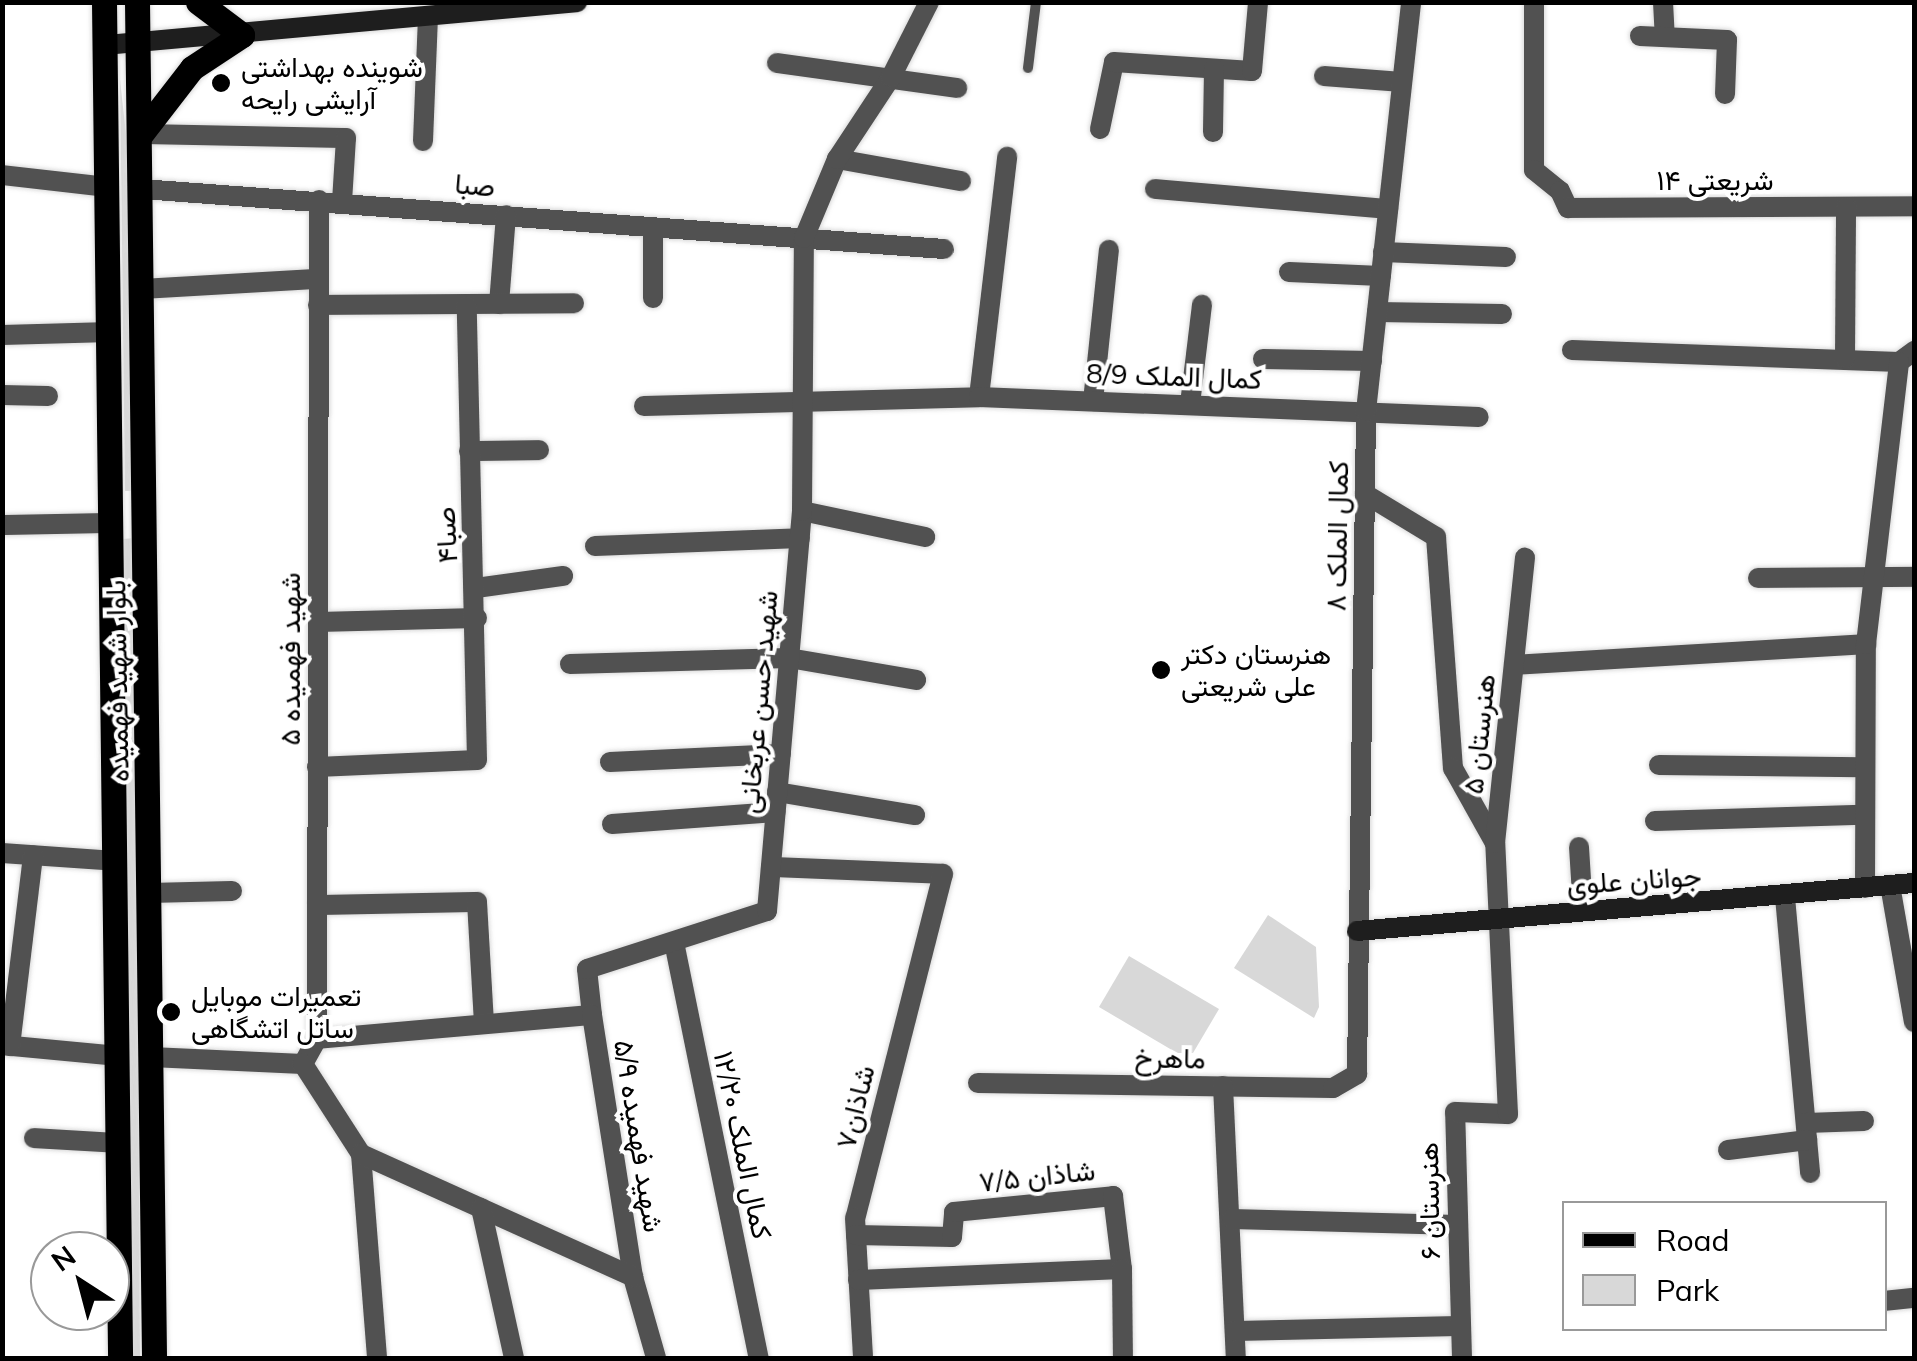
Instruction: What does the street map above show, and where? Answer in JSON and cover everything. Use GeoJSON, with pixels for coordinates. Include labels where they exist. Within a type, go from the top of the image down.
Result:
{"type":"FeatureCollection","features":[{"type":"Feature","properties":{"kind":"main road"},"geometry":{"type":"LineString","coordinates":[[92,2],[95,76],[106,94]]}},
{"type":"Feature","properties":{"kind":"main road","name":"بلوار شهید فهمیده"},"geometry":{"type":"LineString","coordinates":[[104,2],[120,1358]]}},
{"type":"Feature","properties":{"kind":"main road","name":"بلوار شهید فهمیده"},"geometry":{"type":"LineString","coordinates":[[137,2],[154,1358]]}},
{"type":"Feature","properties":{"kind":"main road"},"geometry":{"type":"LineString","coordinates":[[141,134],[192,68],[242,36],[198,2]]}},
{"type":"Feature","properties":{"kind":"street"},"geometry":{"type":"LineString","coordinates":[[106,45],[242,36],[380,12],[428,18],[462,8],[577,2]]}},
{"type":"Feature","properties":{"kind":"street"},"geometry":{"type":"LineString","coordinates":[[804,238],[837,160],[891,76],[929,2]]}},
{"type":"Feature","properties":{"kind":"street"},"geometry":{"type":"LineString","coordinates":[[1100,130],[1114,62],[1252,71],[1258,2]]}},
{"type":"Feature","properties":{"kind":"street","name":"کمال الملک ۸"},"geometry":{"type":"LineString","coordinates":[[1357,1074],[1366,411],[1412,2]]}},
{"type":"Feature","properties":{"kind":"street","name":"شریعتی ۱۴"},"geometry":{"type":"LineString","coordinates":[[1534,2],[1534,170],[1560,191],[1568,208],[1914,206]]}},
{"type":"Feature","properties":{"kind":"street"},"geometry":{"type":"LineString","coordinates":[[1664,2],[1665,36]]}},
{"type":"Feature","properties":{"kind":"street"},"geometry":{"type":"LineString","coordinates":[[423,141],[428,18]]}},
{"type":"Feature","properties":{"kind":"street"},"geometry":{"type":"LineString","coordinates":[[1640,36],[1727,40],[1725,94]]}},
{"type":"Feature","properties":{"kind":"street"},"geometry":{"type":"LineString","coordinates":[[777,63],[958,88]]}},
{"type":"Feature","properties":{"kind":"street"},"geometry":{"type":"LineString","coordinates":[[1213,132],[1214,68]]}},
{"type":"Feature","properties":{"kind":"street"},"geometry":{"type":"LineString","coordinates":[[1324,76],[1402,82]]}},
{"type":"Feature","properties":{"kind":"street"},"geometry":{"type":"LineString","coordinates":[[141,134],[346,138],[342,202]]}},
{"type":"Feature","properties":{"kind":"street"},"geometry":{"type":"LineString","coordinates":[[979,396],[1008,157]]}},
{"type":"Feature","properties":{"kind":"street"},"geometry":{"type":"LineString","coordinates":[[837,160],[961,181]]}},
{"type":"Feature","properties":{"kind":"street"},"geometry":{"type":"LineString","coordinates":[[2,176],[108,188]]}},
{"type":"Feature","properties":{"kind":"street"},"geometry":{"type":"LineString","coordinates":[[1155,189],[1388,209]]}},
{"type":"Feature","properties":{"kind":"street","name":"صبا"},"geometry":{"type":"LineString","coordinates":[[142,190],[944,249]]}},
{"type":"Feature","properties":{"kind":"street","name":"شهید فهمیده ۵"},"geometry":{"type":"LineString","coordinates":[[316,1039],[318,200]]}},
{"type":"Feature","properties":{"kind":"street"},"geometry":{"type":"LineString","coordinates":[[1845,358],[1846,207]]}},
{"type":"Feature","properties":{"kind":"street"},"geometry":{"type":"LineString","coordinates":[[500,304],[506,215]]}},
{"type":"Feature","properties":{"kind":"street"},"geometry":{"type":"LineString","coordinates":[[653,227],[653,298]]}},
{"type":"Feature","properties":{"kind":"street","name":"شهید حسن عربخانی"},"geometry":{"type":"LineString","coordinates":[[674,942],[767,911],[802,511],[804,238]]}},
{"type":"Feature","properties":{"kind":"street"},"geometry":{"type":"LineString","coordinates":[[1094,401],[1109,250]]}},
{"type":"Feature","properties":{"kind":"street"},"geometry":{"type":"LineString","coordinates":[[1383,252],[1506,256]]}},
{"type":"Feature","properties":{"kind":"street"},"geometry":{"type":"LineString","coordinates":[[1289,272],[1381,276]]}},
{"type":"Feature","properties":{"kind":"street"},"geometry":{"type":"LineString","coordinates":[[143,289],[318,279]]}},
{"type":"Feature","properties":{"kind":"street"},"geometry":{"type":"LineString","coordinates":[[318,305],[574,303]]}},
{"type":"Feature","properties":{"kind":"street"},"geometry":{"type":"LineString","coordinates":[[1190,404],[1202,305]]}},
{"type":"Feature","properties":{"kind":"street","name":"صبا۴"},"geometry":{"type":"LineString","coordinates":[[317,767],[477,760],[477,618],[467,306]]}},
{"type":"Feature","properties":{"kind":"street"},"geometry":{"type":"LineString","coordinates":[[1377,312],[1502,314]]}},
{"type":"Feature","properties":{"kind":"street"},"geometry":{"type":"LineString","coordinates":[[2,335],[110,332]]}},
{"type":"Feature","properties":{"kind":"street"},"geometry":{"type":"LineString","coordinates":[[1572,350],[1907,357],[1872,577],[1866,644],[1862,768],[1865,888]]}},
{"type":"Feature","properties":{"kind":"street"},"geometry":{"type":"LineString","coordinates":[[1263,359],[1372,360]]}},
{"type":"Feature","properties":{"kind":"street"},"geometry":{"type":"LineString","coordinates":[[2,395],[48,396]]}},
{"type":"Feature","properties":{"kind":"street","name":"کمال الملک 8/9"},"geometry":{"type":"LineString","coordinates":[[644,406],[979,396],[1479,417]]}},
{"type":"Feature","properties":{"kind":"street"},"geometry":{"type":"LineString","coordinates":[[469,452],[539,450]]}},
{"type":"Feature","properties":{"kind":"street"},"geometry":{"type":"LineString","coordinates":[[1365,494],[1436,536],[1453,768],[1495,844]]}},
{"type":"Feature","properties":{"kind":"street"},"geometry":{"type":"LineString","coordinates":[[802,511],[925,537]]}},
{"type":"Feature","properties":{"kind":"street"},"geometry":{"type":"LineString","coordinates":[[2,525],[110,523]]}},
{"type":"Feature","properties":{"kind":"street"},"geometry":{"type":"LineString","coordinates":[[596,546],[800,538]]}},
{"type":"Feature","properties":{"kind":"street","name":"هنرستان ۵"},"geometry":{"type":"LineString","coordinates":[[1498,917],[1495,844],[1525,558]]}},
{"type":"Feature","properties":{"kind":"street"},"geometry":{"type":"LineString","coordinates":[[476,588],[563,576]]}},
{"type":"Feature","properties":{"kind":"street"},"geometry":{"type":"LineString","coordinates":[[1758,578],[1914,577]]}},
{"type":"Feature","properties":{"kind":"street"},"geometry":{"type":"LineString","coordinates":[[318,622],[477,618]]}},
{"type":"Feature","properties":{"kind":"street"},"geometry":{"type":"LineString","coordinates":[[1514,665],[1866,644]]}},
{"type":"Feature","properties":{"kind":"street"},"geometry":{"type":"LineString","coordinates":[[570,664],[789,658],[916,680]]}},
{"type":"Feature","properties":{"kind":"street"},"geometry":{"type":"LineString","coordinates":[[610,762],[781,754]]}},
{"type":"Feature","properties":{"kind":"street"},"geometry":{"type":"LineString","coordinates":[[1659,765],[1862,768]]}},
{"type":"Feature","properties":{"kind":"street"},"geometry":{"type":"LineString","coordinates":[[612,824],[776,802],[916,816]]}},
{"type":"Feature","properties":{"kind":"street"},"geometry":{"type":"LineString","coordinates":[[1655,821],[1862,815]]}},
{"type":"Feature","properties":{"kind":"street"},"geometry":{"type":"LineString","coordinates":[[1579,847],[1583,912]]}},
{"type":"Feature","properties":{"kind":"street"},"geometry":{"type":"LineString","coordinates":[[2,853],[115,860]]}},
{"type":"Feature","properties":{"kind":"street"},"geometry":{"type":"LineString","coordinates":[[33,855],[26,932],[6,1046],[118,1056]]}},
{"type":"Feature","properties":{"kind":"street","name":"شاذان۷"},"geometry":{"type":"LineString","coordinates":[[771,867],[943,874],[855,1218],[863,1358]]}},
{"type":"Feature","properties":{"kind":"street","name":"جوانان علوی"},"geometry":{"type":"LineString","coordinates":[[1357,931],[1914,883]]}},
{"type":"Feature","properties":{"kind":"street"},"geometry":{"type":"LineString","coordinates":[[1890,886],[1914,1022]]}},
{"type":"Feature","properties":{"kind":"street"},"geometry":{"type":"LineString","coordinates":[[150,892],[232,890]]}},
{"type":"Feature","properties":{"kind":"street"},"geometry":{"type":"LineString","coordinates":[[1785,897],[1810,1173]]}},
{"type":"Feature","properties":{"kind":"street"},"geometry":{"type":"LineString","coordinates":[[317,905],[477,902],[484,1024]]}},
{"type":"Feature","properties":{"kind":"street","name":"هنرستان ۶"},"geometry":{"type":"LineString","coordinates":[[1462,1358],[1454,1112],[1508,1114],[1498,917]]}},
{"type":"Feature","properties":{"kind":"street"},"geometry":{"type":"LineString","coordinates":[[592,1014],[588,970],[674,942]]}},
{"type":"Feature","properties":{"kind":"street","name":"کمال الملک ۱۲/۲۰"},"geometry":{"type":"LineString","coordinates":[[674,942],[759,1358]]}},
{"type":"Feature","properties":{"kind":"street","name":"شهید فهمیده ۵/۹"},"geometry":{"type":"LineString","coordinates":[[316,1039],[592,1014],[634,1278],[656,1358]]}},
{"type":"Feature","properties":{"kind":"street"},"geometry":{"type":"LineString","coordinates":[[303,1064],[316,1039]]}},
{"type":"Feature","properties":{"kind":"street"},"geometry":{"type":"LineString","coordinates":[[151,1058],[303,1064]]}},
{"type":"Feature","properties":{"kind":"street"},"geometry":{"type":"LineString","coordinates":[[303,1064],[361,1154],[376,1358]]}},
{"type":"Feature","properties":{"kind":"street","name":"ماهرخ"},"geometry":{"type":"LineString","coordinates":[[978,1083],[1334,1088],[1357,1074]]}},
{"type":"Feature","properties":{"kind":"street"},"geometry":{"type":"LineString","coordinates":[[1223,1086],[1236,1358]]}},
{"type":"Feature","properties":{"kind":"street"},"geometry":{"type":"LineString","coordinates":[[1728,1150],[1864,1121]]}},
{"type":"Feature","properties":{"kind":"street"},"geometry":{"type":"LineString","coordinates":[[34,1138],[118,1142]]}},
{"type":"Feature","properties":{"kind":"street"},"geometry":{"type":"LineString","coordinates":[[361,1154],[634,1278]]}},
{"type":"Feature","properties":{"kind":"street","name":"شاذان ۷/۵"},"geometry":{"type":"LineString","coordinates":[[856,1235],[952,1237],[954,1212],[1114,1196],[1122,1269]]}},
{"type":"Feature","properties":{"kind":"street"},"geometry":{"type":"LineString","coordinates":[[482,1208],[514,1358]]}},
{"type":"Feature","properties":{"kind":"street"},"geometry":{"type":"LineString","coordinates":[[1232,1220],[1456,1225]]}},
{"type":"Feature","properties":{"kind":"street"},"geometry":{"type":"LineString","coordinates":[[858,1280],[1122,1269],[1123,1358]]}},
{"type":"Feature","properties":{"kind":"street"},"geometry":{"type":"LineString","coordinates":[[1887,1301],[1914,1298]]}},
{"type":"Feature","properties":{"kind":"street"},"geometry":{"type":"LineString","coordinates":[[1235,1331],[1458,1326]]}},
{"type":"Feature","properties":{"kind":"lane"},"geometry":{"type":"LineString","coordinates":[[1028,68],[1036,2]]}},
{"type":"Feature","properties":{"kind":"green space"},"geometry":{"type":"Polygon","coordinates":[[[120,80],[127,143],[134,491],[125,491],[120,80]]]}},
{"type":"Feature","properties":{"kind":"green space"},"geometry":{"type":"Polygon","coordinates":[[[135,538],[140,1358],[132,1358],[123,539],[135,538]]]}},
{"type":"Feature","properties":{"kind":"green space"},"geometry":{"type":"Polygon","coordinates":[[[1268,915],[1316,947],[1319,1007],[1314,1018],[1234,968],[1268,915]]]}},
{"type":"Feature","properties":{"kind":"green space"},"geometry":{"type":"Polygon","coordinates":[[[1129,956],[1219,1009],[1193,1053],[1177,1053],[1099,1007],[1129,956]]]}},
{"type":"Feature","properties":{"kind":"place","name":"شوینده بهداشتی آرایشی رایحه"},"geometry":{"type":"Point","coordinates":[221,83]}},
{"type":"Feature","properties":{"kind":"place","name":"هنرستان دکتر علی شریعتی"},"geometry":{"type":"Point","coordinates":[1161,670]}},
{"type":"Feature","properties":{"kind":"place","name":"تعمیرات موبایل ساتل اتشگاهی"},"geometry":{"type":"Point","coordinates":[171,1012]}}]}
